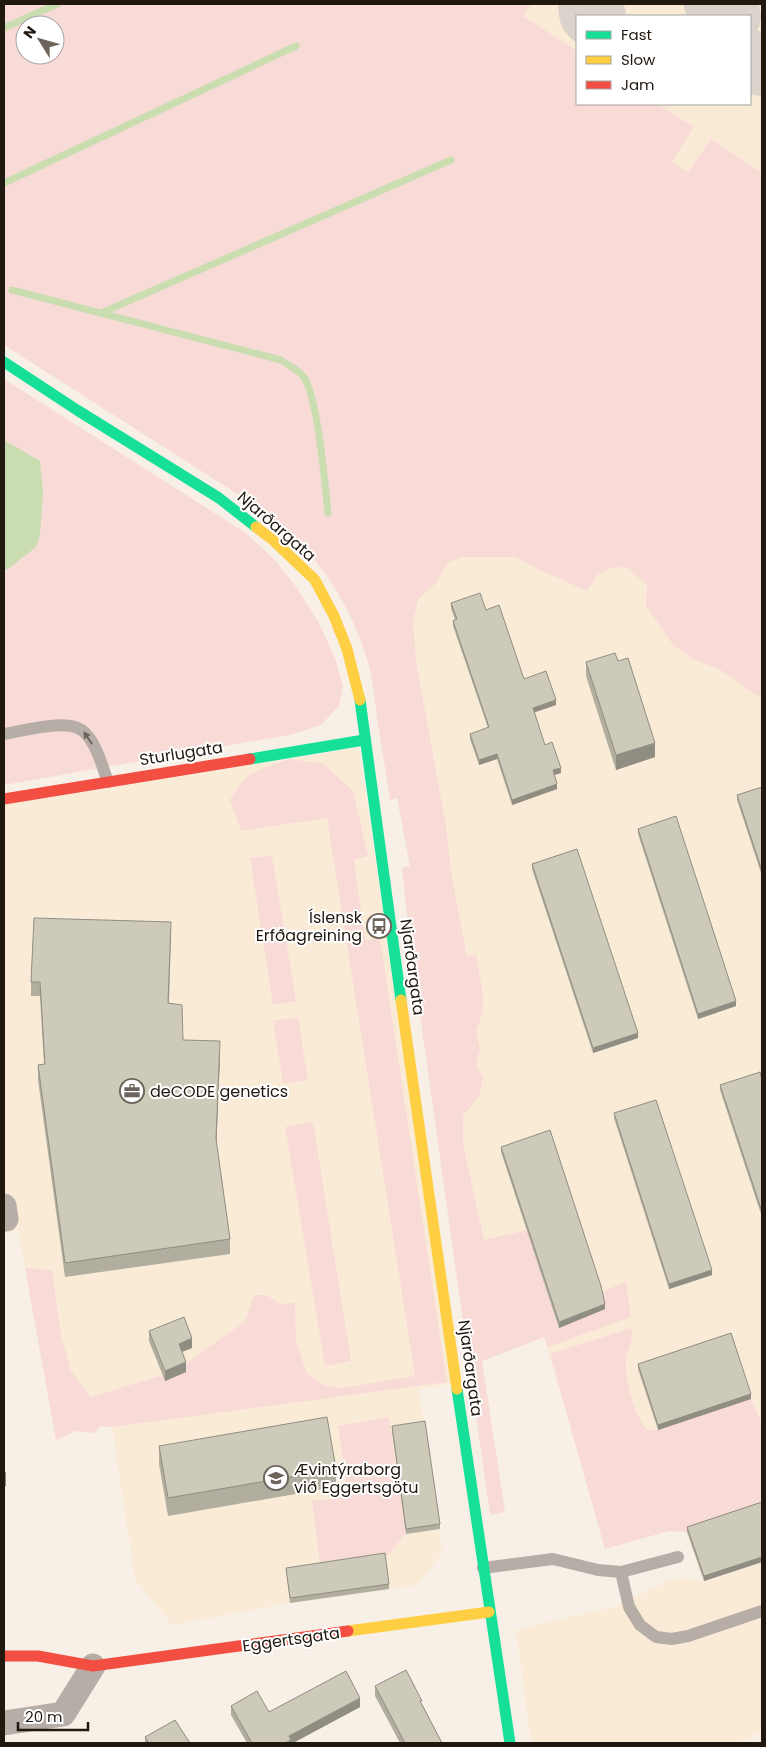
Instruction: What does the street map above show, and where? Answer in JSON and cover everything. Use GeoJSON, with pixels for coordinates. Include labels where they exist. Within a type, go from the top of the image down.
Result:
{"type":"FeatureCollection","features":[{"type":"Feature","properties":{"kind":"main road","name":"Njarðargata"},"geometry":{"type":"LineString","coordinates":[[4,362],[219,498],[274,540],[315,580],[334,616],[347,649],[359,693],[364,740],[489,1612],[510,1743]]}},
{"type":"Feature","properties":{"kind":"main road","name":"Sturlugata"},"geometry":{"type":"LineString","coordinates":[[4,799],[364,740]]}},
{"type":"Feature","properties":{"kind":"main road","name":"Eggertsgata"},"geometry":{"type":"LineString","coordinates":[[4,1656],[51,1658],[93,1666],[489,1612]]}},
{"type":"Feature","properties":{"kind":"street"},"geometry":{"type":"LineString","coordinates":[[4,1723],[63,1714],[93,1666]]}},
{"type":"Feature","properties":{"kind":"lane"},"geometry":{"type":"LineString","coordinates":[[4,734],[60,725],[71,725],[84,730],[92,742],[108,782]]}},
{"type":"Feature","properties":{"kind":"lane"},"geometry":{"type":"LineString","coordinates":[[483,1568],[553,1559],[598,1570],[621,1572],[678,1557]]}},
{"type":"Feature","properties":{"kind":"lane"},"geometry":{"type":"LineString","coordinates":[[621,1572],[628,1607],[640,1625],[656,1637],[672,1640],[762,1611]]}},
{"type":"Feature","properties":{"kind":"shaded area"},"geometry":{"type":"Polygon","coordinates":[[[4,4],[762,4],[762,1731],[740,1743],[531,1743],[516,1630],[617,1606],[672,1579],[684,1578],[703,1581],[687,1532],[669,1531],[605,1549],[544,1337],[482,1361],[386,657],[318,541],[56,362],[4,4]]]}},
{"type":"Feature","properties":{"kind":"shaded area"},"geometry":{"type":"Polygon","coordinates":[[[4,4],[531,4],[523,16],[576,50],[576,105],[660,105],[694,127],[672,162],[688,172],[711,139],[762,173],[762,699],[719,669],[696,661],[673,645],[646,606],[647,585],[628,568],[614,567],[598,574],[587,591],[516,557],[464,557],[448,562],[436,583],[418,600],[413,622],[416,661],[446,826],[451,872],[467,957],[476,954],[483,995],[483,1010],[476,1032],[480,1049],[476,1064],[483,1078],[479,1096],[463,1116],[463,1144],[484,1240],[527,1230],[601,1292],[626,1282],[631,1317],[548,1347],[544,1337],[482,1361],[505,1512],[490,1515],[410,943],[402,868],[410,866],[397,798],[390,800],[371,674],[356,628],[346,607],[322,569],[292,535],[256,506],[4,345],[4,4]]]}},
{"type":"Feature","properties":{"kind":"shaded area"},"geometry":{"type":"Polygon","coordinates":[[[4,379],[246,533],[274,559],[297,588],[319,623],[335,658],[343,686],[339,706],[321,725],[289,735],[4,785],[4,379]]]}},
{"type":"Feature","properties":{"kind":"shaded area"},"geometry":{"type":"Polygon","coordinates":[[[4,440],[40,461],[43,492],[40,535],[36,547],[8,569],[4,569],[4,440]]]}},
{"type":"Feature","properties":{"kind":"shaded area"},"geometry":{"type":"Polygon","coordinates":[[[359,748],[451,1384],[419,1389],[442,1553],[417,1585],[290,1603],[172,1625],[135,1579],[112,1427],[101,1426],[93,1433],[76,1431],[56,1440],[18,1229],[4,1236],[4,805],[359,748]]]}},
{"type":"Feature","properties":{"kind":"shaded area"},"geometry":{"type":"Polygon","coordinates":[[[290,759],[324,764],[353,791],[355,798],[368,856],[354,860],[365,940],[380,938],[447,1382],[112,1427],[101,1426],[93,1433],[76,1431],[56,1440],[25,1268],[52,1270],[61,1335],[71,1371],[91,1397],[176,1371],[245,1321],[254,1295],[267,1295],[280,1304],[295,1303],[296,1340],[306,1372],[324,1385],[343,1388],[415,1376],[327,818],[241,831],[230,800],[248,776],[262,768],[290,759]]]}},
{"type":"Feature","properties":{"kind":"shaded area"},"geometry":{"type":"Polygon","coordinates":[[[272,855],[296,1001],[273,1005],[250,858],[272,855]]]}},
{"type":"Feature","properties":{"kind":"shaded area"},"geometry":{"type":"Polygon","coordinates":[[[298,1017],[308,1080],[283,1084],[273,1021],[298,1017]]]}},
{"type":"Feature","properties":{"kind":"shaded area"},"geometry":{"type":"Polygon","coordinates":[[[313,1122],[351,1361],[325,1366],[285,1127],[313,1122]]]}},
{"type":"Feature","properties":{"kind":"shaded area"},"geometry":{"type":"Polygon","coordinates":[[[631,1328],[632,1340],[626,1358],[627,1376],[634,1406],[647,1430],[658,1430],[751,1399],[762,1424],[762,1507],[687,1532],[669,1531],[605,1549],[550,1354],[631,1328]]]}},
{"type":"Feature","properties":{"kind":"shaded area"},"geometry":{"type":"Polygon","coordinates":[[[389,1417],[406,1534],[387,1555],[320,1564],[312,1501],[349,1497],[338,1426],[389,1417]]]}},
{"type":"Feature","properties":{"kind":"building"},"geometry":{"type":"Polygon","coordinates":[[[480,593],[486,610],[499,605],[524,679],[546,671],[556,700],[533,708],[545,745],[552,742],[561,768],[553,770],[557,784],[512,800],[497,754],[479,760],[470,734],[489,727],[453,621],[457,619],[451,603],[480,593]]]}},
{"type":"Feature","properties":{"kind":"building"},"geometry":{"type":"Polygon","coordinates":[[[615,653],[618,661],[628,658],[655,743],[616,755],[586,662],[615,653]]]}},
{"type":"Feature","properties":{"kind":"building"},"geometry":{"type":"Polygon","coordinates":[[[762,787],[762,871],[737,795],[762,787]]]}},
{"type":"Feature","properties":{"kind":"building"},"geometry":{"type":"Polygon","coordinates":[[[676,816],[736,1001],[698,1014],[638,829],[676,816]]]}},
{"type":"Feature","properties":{"kind":"building"},"geometry":{"type":"Polygon","coordinates":[[[577,849],[638,1033],[593,1048],[532,864],[577,849]]]}},
{"type":"Feature","properties":{"kind":"building"},"geometry":{"type":"Polygon","coordinates":[[[34,918],[171,922],[168,1003],[182,1005],[183,1040],[220,1041],[216,1139],[230,1239],[65,1263],[38,1065],[45,1064],[40,982],[31,982],[34,918]]]}},
{"type":"Feature","properties":{"kind":"building"},"geometry":{"type":"Polygon","coordinates":[[[760,1072],[762,1080],[762,1212],[720,1085],[760,1072]]]}},
{"type":"Feature","properties":{"kind":"building"},"geometry":{"type":"Polygon","coordinates":[[[656,1100],[712,1270],[669,1284],[614,1113],[656,1100]]]}},
{"type":"Feature","properties":{"kind":"building"},"geometry":{"type":"Polygon","coordinates":[[[550,1130],[601,1286],[605,1304],[559,1322],[501,1147],[550,1130]]]}},
{"type":"Feature","properties":{"kind":"building"},"geometry":{"type":"Polygon","coordinates":[[[184,1317],[192,1338],[179,1344],[186,1362],[165,1371],[149,1331],[184,1317]]]}},
{"type":"Feature","properties":{"kind":"building"},"geometry":{"type":"Polygon","coordinates":[[[731,1333],[751,1394],[658,1425],[638,1364],[731,1333]]]}},
{"type":"Feature","properties":{"kind":"building"},"geometry":{"type":"Polygon","coordinates":[[[327,1417],[336,1469],[168,1498],[159,1446],[327,1417]]]}},
{"type":"Feature","properties":{"kind":"building"},"geometry":{"type":"Polygon","coordinates":[[[425,1421],[440,1524],[406,1529],[392,1426],[425,1421]]]}},
{"type":"Feature","properties":{"kind":"building"},"geometry":{"type":"Polygon","coordinates":[[[762,1502],[762,1557],[704,1576],[687,1527],[762,1502]]]}},
{"type":"Feature","properties":{"kind":"building"},"geometry":{"type":"Polygon","coordinates":[[[385,1553],[389,1584],[290,1598],[286,1568],[385,1553]]]}},
{"type":"Feature","properties":{"kind":"building"},"geometry":{"type":"Polygon","coordinates":[[[406,1670],[442,1743],[405,1743],[375,1686],[406,1670]]]}},
{"type":"Feature","properties":{"kind":"building"},"geometry":{"type":"Polygon","coordinates":[[[346,1671],[360,1698],[289,1736],[291,1740],[285,1743],[252,1743],[231,1706],[257,1691],[269,1712],[346,1671]]]}},
{"type":"Feature","properties":{"kind":"building"},"geometry":{"type":"Polygon","coordinates":[[[175,1720],[190,1743],[149,1743],[145,1737],[175,1720]]]}},
{"type":"Feature","properties":{"kind":"waterway"},"geometry":{"type":"LineString","coordinates":[[4,28],[57,4]]}},
{"type":"Feature","properties":{"kind":"waterway"},"geometry":{"type":"LineString","coordinates":[[4,183],[296,46]]}},
{"type":"Feature","properties":{"kind":"waterway"},"geometry":{"type":"LineString","coordinates":[[101,313],[451,160]]}},
{"type":"Feature","properties":{"kind":"waterway"},"geometry":{"type":"LineString","coordinates":[[12,290],[281,360],[296,370],[303,376],[313,402],[320,442],[328,513]]}},
{"type":"Feature","properties":{"kind":"taxiway"},"geometry":{"type":"LineString","coordinates":[[590,4],[593,15]]}},
{"type":"Feature","properties":{"kind":"taxiway"},"geometry":{"type":"LineString","coordinates":[[716,4],[728,15]]}},
{"type":"Feature","properties":{"kind":"taxiway"},"geometry":{"type":"LineString","coordinates":[[751,62],[762,64]]}},
{"type":"Feature","properties":{"kind":"traffic: fast"},"geometry":{"type":"LineString","coordinates":[[4,362],[77,410],[219,498],[256,527]]}},
{"type":"Feature","properties":{"kind":"traffic: fast"},"geometry":{"type":"LineString","coordinates":[[360,700],[401,1000]]}},
{"type":"Feature","properties":{"kind":"traffic: fast"},"geometry":{"type":"LineString","coordinates":[[250,759],[364,740]]}},
{"type":"Feature","properties":{"kind":"traffic: fast"},"geometry":{"type":"LineString","coordinates":[[457,1389],[510,1743]]}},
{"type":"Feature","properties":{"kind":"traffic: slow"},"geometry":{"type":"LineString","coordinates":[[256,527],[273,540],[315,580],[334,616],[347,649],[360,700]]}},
{"type":"Feature","properties":{"kind":"traffic: slow"},"geometry":{"type":"LineString","coordinates":[[401,1000],[457,1389]]}},
{"type":"Feature","properties":{"kind":"traffic: slow"},"geometry":{"type":"LineString","coordinates":[[348,1631],[489,1612]]}},
{"type":"Feature","properties":{"kind":"traffic: jam"},"geometry":{"type":"LineString","coordinates":[[4,799],[250,759]]}},
{"type":"Feature","properties":{"kind":"traffic: jam"},"geometry":{"type":"LineString","coordinates":[[4,1656],[38,1656],[93,1666],[348,1631]]}},
{"type":"Feature","properties":{"kind":"place","name":"Íslensk Erfðagreining"},"geometry":{"type":"Point","coordinates":[379,926]}},
{"type":"Feature","properties":{"kind":"place","name":"deCODE genetics"},"geometry":{"type":"Point","coordinates":[132,1091]}},
{"type":"Feature","properties":{"kind":"place","name":"Ævintýraborg við Eggertsgötu"},"geometry":{"type":"Point","coordinates":[276,1478]}}]}
